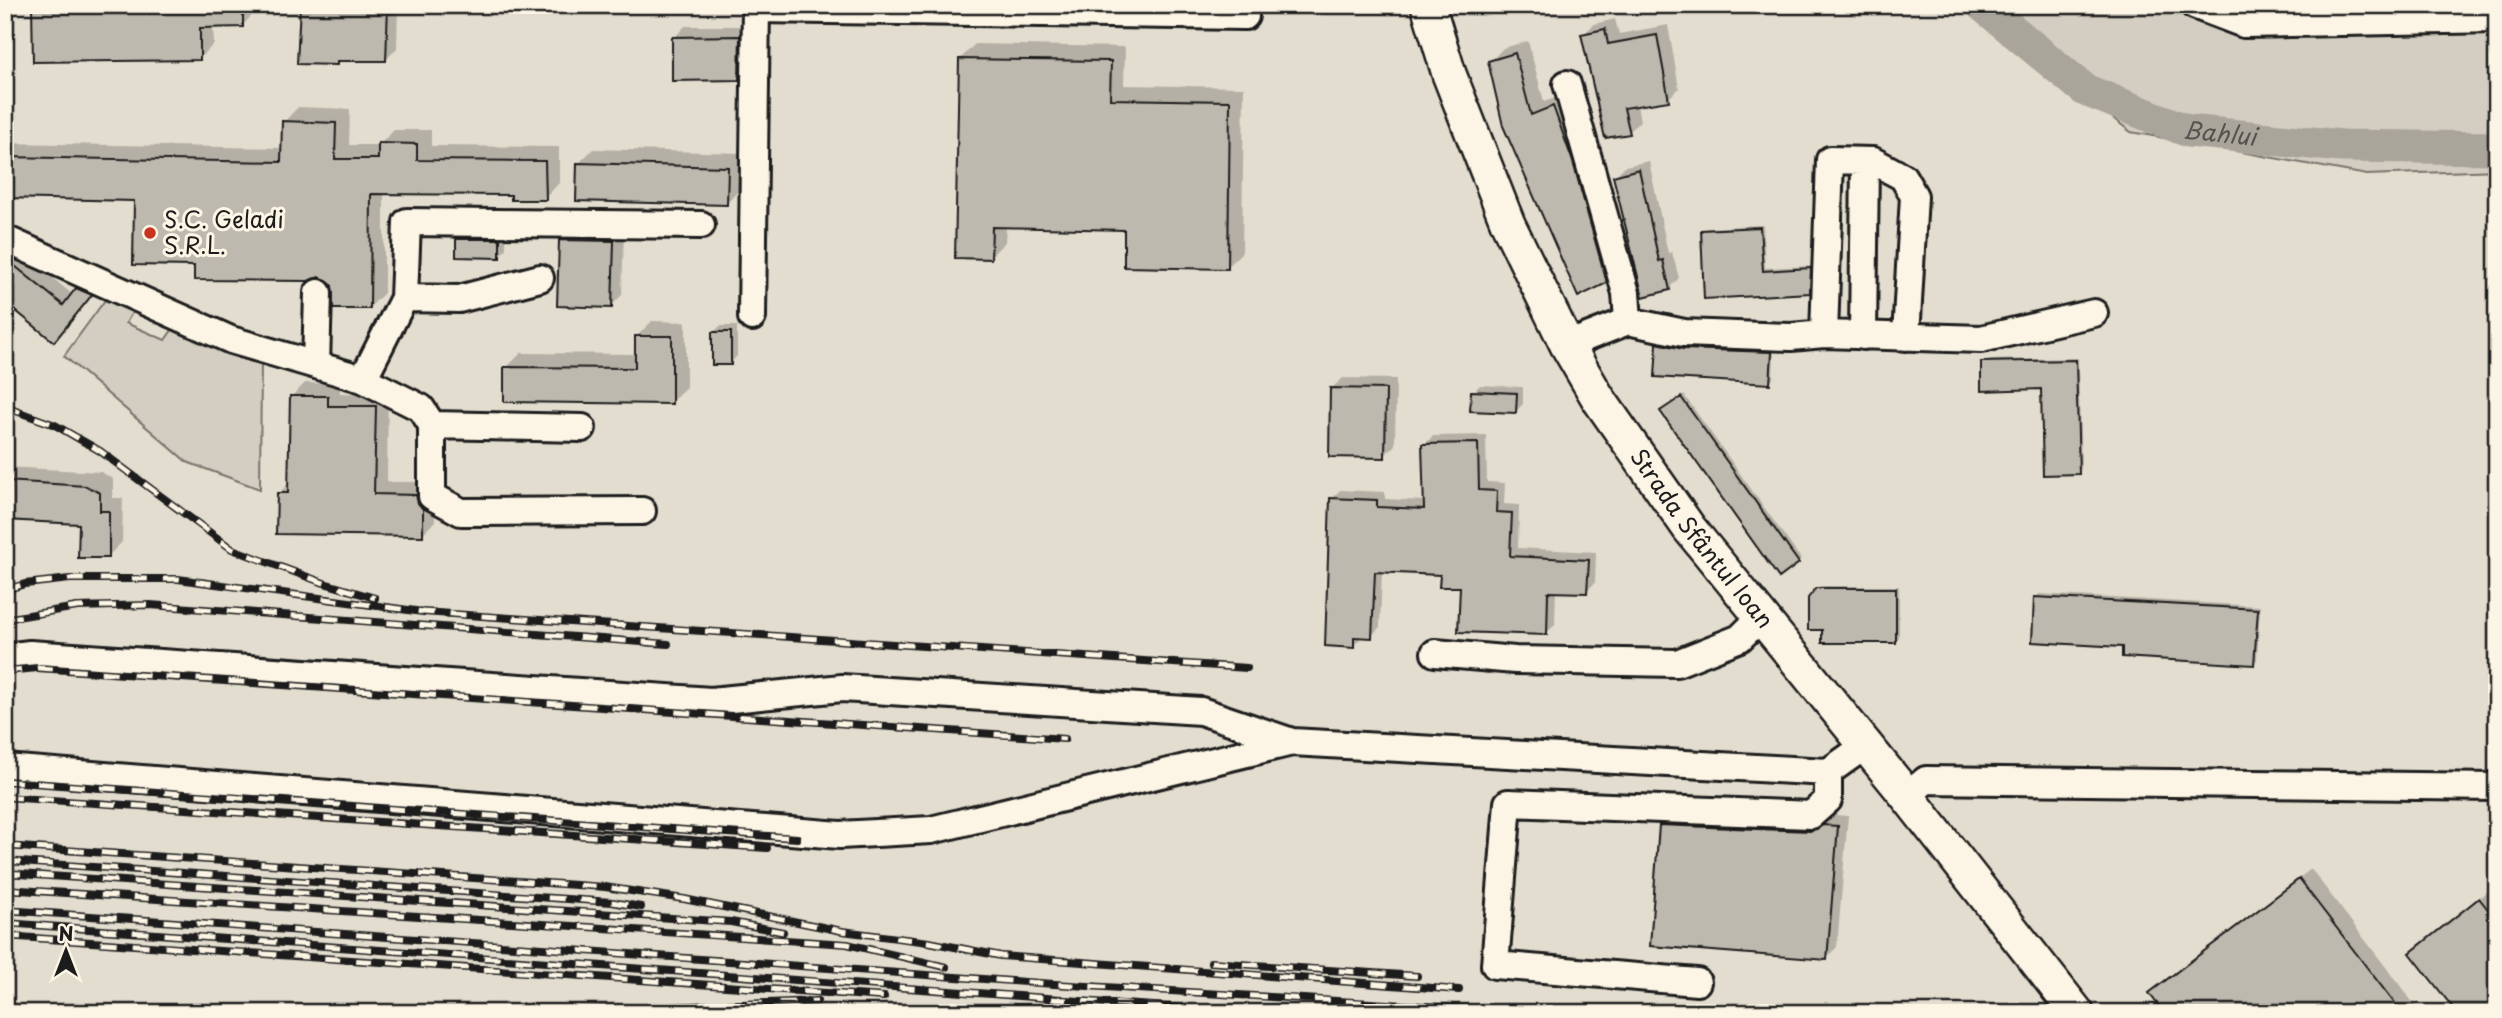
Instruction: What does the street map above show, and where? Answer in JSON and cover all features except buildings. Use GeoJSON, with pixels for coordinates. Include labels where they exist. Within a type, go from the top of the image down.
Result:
{"type":"FeatureCollection","features":[{"type":"Feature","properties":{"kind":"main road","name":"Strada Sfântul Ioan"},"geometry":{"type":"LineString","coordinates":[[1428,5],[1449,74],[1503,212],[1567,345],[1598,398],[1689,528],[1907,796],[2077,1013]]}},
{"type":"Feature","properties":{"kind":"lane"},"geometry":{"type":"LineString","coordinates":[[2194,5],[2244,24],[2497,19]]}},
{"type":"Feature","properties":{"kind":"lane"},"geometry":{"type":"LineString","coordinates":[[752,317],[756,7],[1245,16]]}},
{"type":"Feature","properties":{"kind":"lane"},"geometry":{"type":"LineString","coordinates":[[1567,84],[1626,293],[1628,321]]}},
{"type":"Feature","properties":{"kind":"lane"},"geometry":{"type":"LineString","coordinates":[[1824,334],[1830,160],[1873,161],[1903,177],[1914,197],[1906,337]]}},
{"type":"Feature","properties":{"kind":"lane"},"geometry":{"type":"LineString","coordinates":[[1863,336],[1864,161]]}},
{"type":"Feature","properties":{"kind":"lane"},"geometry":{"type":"LineString","coordinates":[[363,379],[404,298],[407,222],[701,225]]}},
{"type":"Feature","properties":{"kind":"lane"},"geometry":{"type":"LineString","coordinates":[[5,239],[231,340],[363,379],[421,408],[432,425],[432,496],[461,512],[642,511]]}},
{"type":"Feature","properties":{"kind":"lane"},"geometry":{"type":"LineString","coordinates":[[404,298],[459,299],[540,278]]}},
{"type":"Feature","properties":{"kind":"lane"},"geometry":{"type":"LineString","coordinates":[[316,365],[318,293]]}},
{"type":"Feature","properties":{"kind":"lane"},"geometry":{"type":"LineString","coordinates":[[1567,345],[1628,321],[1684,333],[1981,339],[2094,313]]}},
{"type":"Feature","properties":{"kind":"lane"},"geometry":{"type":"LineString","coordinates":[[432,425],[582,428]]}},
{"type":"Feature","properties":{"kind":"lane"},"geometry":{"type":"LineString","coordinates":[[1435,653],[1515,660],[1676,663],[1740,638],[1761,617]]}},
{"type":"Feature","properties":{"kind":"lane"},"geometry":{"type":"LineString","coordinates":[[5,657],[30,654],[711,701],[842,688],[1200,711],[1292,742],[1828,772],[1866,745]]}},
{"type":"Feature","properties":{"kind":"lane"},"geometry":{"type":"LineString","coordinates":[[5,768],[839,835],[931,830],[1292,742]]}},
{"type":"Feature","properties":{"kind":"lane"},"geometry":{"type":"LineString","coordinates":[[1697,982],[1495,965],[1508,803],[1811,815],[1828,800],[1828,772]]}},
{"type":"Feature","properties":{"kind":"lane"},"geometry":{"type":"LineString","coordinates":[[1907,796],[1926,780],[2497,788]]}},
{"type":"Feature","properties":{"kind":"shaded area"},"geometry":{"type":"Polygon","coordinates":[[[5,5],[1966,5],[2131,132],[2367,175],[2497,170],[2497,1013],[5,1013],[5,5]]]}},
{"type":"Feature","properties":{"kind":"shaded area"},"geometry":{"type":"Polygon","coordinates":[[[1966,5],[2497,5],[2497,170],[2367,175],[2131,132],[1966,5]]]}},
{"type":"Feature","properties":{"kind":"shaded area"},"geometry":{"type":"Polygon","coordinates":[[[108,296],[135,308],[126,323],[165,340],[175,326],[261,362],[260,489],[187,462],[64,356],[108,296]]]}},
{"type":"Feature","properties":{"kind":"waterway","name":"Bahlui"},"geometry":{"type":"LineString","coordinates":[[1982,5],[2085,90],[2188,131],[2342,146],[2497,148]]}},
{"type":"Feature","properties":{"kind":"railway"},"geometry":{"type":"LineString","coordinates":[[5,407],[55,425],[100,451],[232,549],[324,583],[375,598]]}},
{"type":"Feature","properties":{"kind":"railway"},"geometry":{"type":"LineString","coordinates":[[5,590],[25,584],[70,579],[178,579],[423,612],[1247,668]]}},
{"type":"Feature","properties":{"kind":"railway"},"geometry":{"type":"LineString","coordinates":[[5,619],[77,607],[150,605],[668,644]]}},
{"type":"Feature","properties":{"kind":"railway"},"geometry":{"type":"LineString","coordinates":[[5,671],[38,668],[1065,739]]}},
{"type":"Feature","properties":{"kind":"railway"},"geometry":{"type":"LineString","coordinates":[[5,781],[797,838]]}},
{"type":"Feature","properties":{"kind":"railway"},"geometry":{"type":"LineString","coordinates":[[5,797],[767,848]]}},
{"type":"Feature","properties":{"kind":"railway"},"geometry":{"type":"LineString","coordinates":[[5,846],[605,887],[684,899],[842,931],[929,942],[1001,956],[1459,990]]}},
{"type":"Feature","properties":{"kind":"railway"},"geometry":{"type":"LineString","coordinates":[[5,861],[612,902],[641,907]]}},
{"type":"Feature","properties":{"kind":"railway"},"geometry":{"type":"LineString","coordinates":[[5,873],[731,922],[783,932]]}},
{"type":"Feature","properties":{"kind":"railway"},"geometry":{"type":"LineString","coordinates":[[5,889],[847,944],[946,967]]}},
{"type":"Feature","properties":{"kind":"railway"},"geometry":{"type":"LineString","coordinates":[[5,910],[1054,984],[1540,1013]]}},
{"type":"Feature","properties":{"kind":"railway"},"geometry":{"type":"LineString","coordinates":[[5,923],[1061,999]]}},
{"type":"Feature","properties":{"kind":"railway"},"geometry":{"type":"LineString","coordinates":[[5,936],[884,997]]}},
{"type":"Feature","properties":{"kind":"railway"},"geometry":{"type":"LineString","coordinates":[[1211,962],[1417,976]]}},
{"type":"Feature","properties":{"kind":"railway"},"geometry":{"type":"LineString","coordinates":[[1051,999],[1182,1008]]}},
{"type":"Feature","properties":{"kind":"railway"},"geometry":{"type":"LineString","coordinates":[[523,1013],[817,1001]]}},
{"type":"Feature","properties":{"kind":"place","name":"S.C. Geladi S.R.L."},"geometry":{"type":"Point","coordinates":[150,233]}}]}
